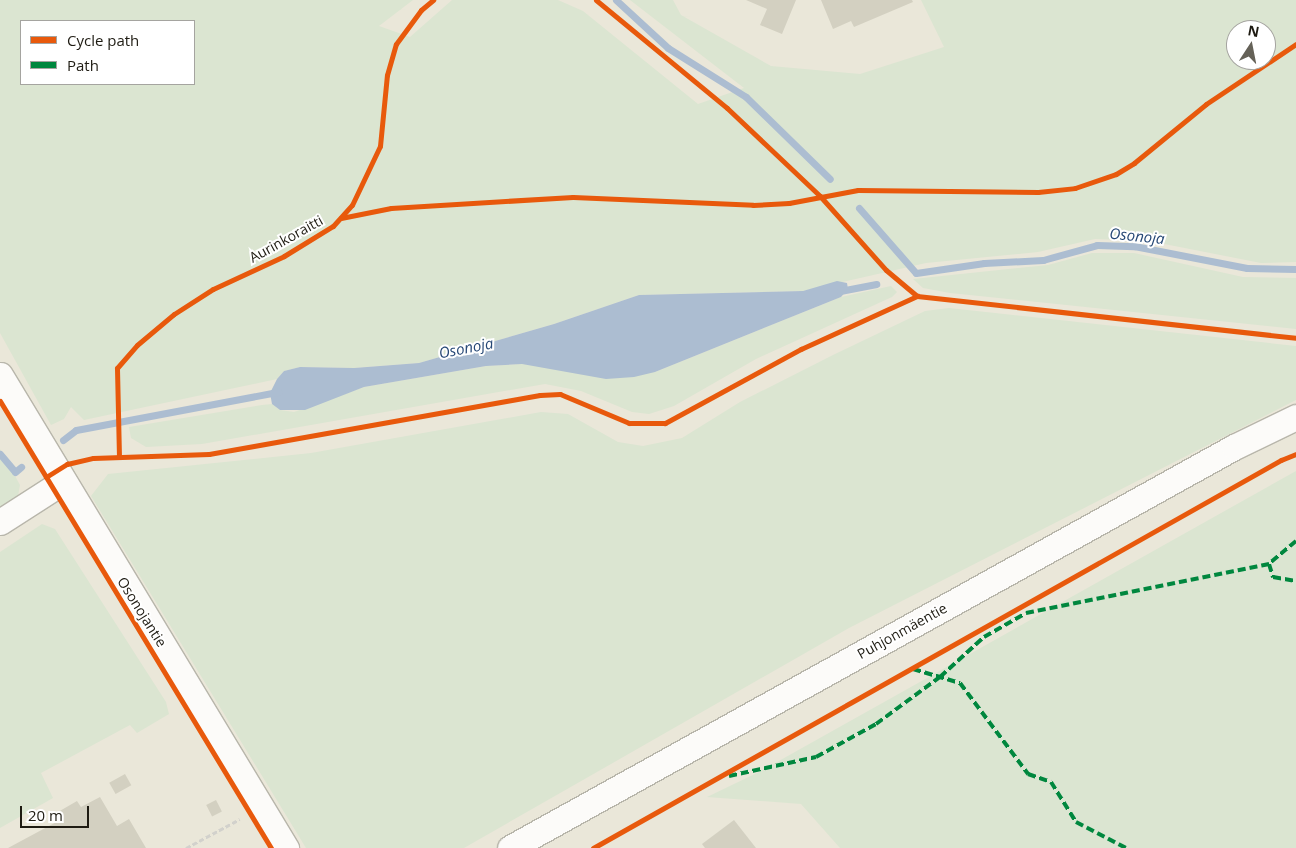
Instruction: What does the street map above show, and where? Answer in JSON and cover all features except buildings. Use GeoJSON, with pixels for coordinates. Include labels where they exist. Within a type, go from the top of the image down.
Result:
{"type":"FeatureCollection","features":[{"type":"Feature","properties":{"kind":"street","name":"Osonojantie"},"geometry":{"type":"LineString","coordinates":[[0,375],[62,482],[286,848]]}},
{"type":"Feature","properties":{"kind":"street","name":"Puhjonmäentie"},"geometry":{"type":"LineString","coordinates":[[510,848],[1234,447],[1296,417]]}},
{"type":"Feature","properties":{"kind":"street"},"geometry":{"type":"LineString","coordinates":[[0,522],[62,482]]}},
{"type":"Feature","properties":{"kind":"path"},"geometry":{"type":"LineString","coordinates":[[186,848],[244,817]]}},
{"type":"Feature","properties":{"kind":"green space"},"geometry":{"type":"Polygon","coordinates":[[[0,0],[413,0],[379,26],[410,37],[452,0],[558,0],[583,11],[698,104],[744,88],[630,0],[673,0],[681,15],[771,66],[860,74],[944,47],[921,0],[1296,0],[1296,262],[1261,263],[1149,241],[1095,239],[1038,252],[926,263],[803,291],[639,295],[554,324],[419,363],[354,368],[300,367],[284,371],[277,379],[84,420],[71,407],[64,419],[51,425],[0,333],[0,0]]]}},
{"type":"Feature","properties":{"kind":"green space"},"geometry":{"type":"Polygon","coordinates":[[[1092,253],[1134,253],[1243,277],[1296,278],[1296,329],[950,293],[923,288],[913,279],[1048,265],[1092,253]]]}},
{"type":"Feature","properties":{"kind":"green space"},"geometry":{"type":"Polygon","coordinates":[[[891,286],[897,292],[892,297],[756,359],[674,406],[649,414],[632,412],[581,391],[545,384],[202,444],[146,447],[131,438],[129,427],[272,404],[280,410],[294,412],[364,387],[486,366],[522,364],[655,372],[841,297],[891,286]]]}},
{"type":"Feature","properties":{"kind":"green space"},"geometry":{"type":"Polygon","coordinates":[[[949,308],[1296,346],[1296,400],[849,628],[464,848],[306,848],[91,496],[108,474],[311,453],[541,412],[568,414],[618,442],[643,446],[682,438],[740,402],[833,355],[925,311],[949,308]]]}},
{"type":"Feature","properties":{"kind":"green space"},"geometry":{"type":"Polygon","coordinates":[[[0,449],[20,485],[18,496],[0,508],[0,449]]]}},
{"type":"Feature","properties":{"kind":"green space"},"geometry":{"type":"Polygon","coordinates":[[[1296,471],[1296,848],[840,848],[801,804],[707,797],[761,771],[1296,471]]]}},
{"type":"Feature","properties":{"kind":"green space"},"geometry":{"type":"Polygon","coordinates":[[[42,524],[55,529],[166,702],[169,714],[137,733],[130,725],[41,773],[53,798],[0,828],[0,552],[42,524]]]}},
{"type":"Feature","properties":{"kind":"water"},"geometry":{"type":"Polygon","coordinates":[[[837,281],[847,283],[848,289],[841,297],[655,372],[634,377],[606,379],[522,364],[486,366],[364,387],[305,410],[280,410],[272,404],[270,393],[277,379],[284,371],[300,367],[354,368],[419,363],[554,324],[639,295],[803,291],[837,281]]]}},
{"type":"Feature","properties":{"kind":"waterway"},"geometry":{"type":"LineString","coordinates":[[616,0],[668,48],[746,97],[830,179]]}},
{"type":"Feature","properties":{"kind":"waterway","name":"Osonoja"},"geometry":{"type":"LineString","coordinates":[[859,208],[916,273],[984,263],[1043,260],[1097,245],[1134,246],[1247,268],[1296,269]]}},
{"type":"Feature","properties":{"kind":"waterway","name":"Osonoja"},"geometry":{"type":"LineString","coordinates":[[840,291],[876,284]]}},
{"type":"Feature","properties":{"kind":"waterway","name":"Osonoja"},"geometry":{"type":"LineString","coordinates":[[63,440],[76,430],[278,392]]}},
{"type":"Feature","properties":{"kind":"waterway","name":"Osonoja"},"geometry":{"type":"LineString","coordinates":[[0,454],[15,472],[21,467]]}},
{"type":"Feature","properties":{"kind":"marked path"},"geometry":{"type":"LineString","coordinates":[[1296,541],[1269,564],[1273,577],[1296,581]]}},
{"type":"Feature","properties":{"kind":"marked path"},"geometry":{"type":"LineString","coordinates":[[729,776],[816,757],[876,724],[940,677],[984,637],[1026,613],[1269,564]]}},
{"type":"Feature","properties":{"kind":"marked path"},"geometry":{"type":"LineString","coordinates":[[913,669],[960,683],[1028,774],[1051,782],[1076,822],[1126,848]]}},
{"type":"Feature","properties":{"kind":"cycle path","name":"Aurinkoraitti"},"geometry":{"type":"LineString","coordinates":[[119,457],[117,368],[137,345],[174,314],[213,289],[284,256],[333,226],[352,205],[380,146],[387,75],[396,44],[421,10],[433,0]]}},
{"type":"Feature","properties":{"kind":"cycle path"},"geometry":{"type":"LineString","coordinates":[[596,0],[727,108],[820,196],[886,270],[917,296],[1296,338]]}},
{"type":"Feature","properties":{"kind":"cycle path"},"geometry":{"type":"LineString","coordinates":[[341,218],[391,208],[573,197],[753,205],[789,203],[858,190],[1038,192],[1075,188],[1116,174],[1134,163],[1206,104],[1296,44]]}},
{"type":"Feature","properties":{"kind":"cycle path"},"geometry":{"type":"LineString","coordinates":[[46,477],[67,464],[93,458],[209,454],[540,395],[560,394],[629,423],[665,423],[801,349],[917,296]]}},
{"type":"Feature","properties":{"kind":"cycle path"},"geometry":{"type":"LineString","coordinates":[[0,401],[271,848]]}},
{"type":"Feature","properties":{"kind":"cycle path"},"geometry":{"type":"LineString","coordinates":[[593,848],[1281,460],[1296,454]]}}]}
